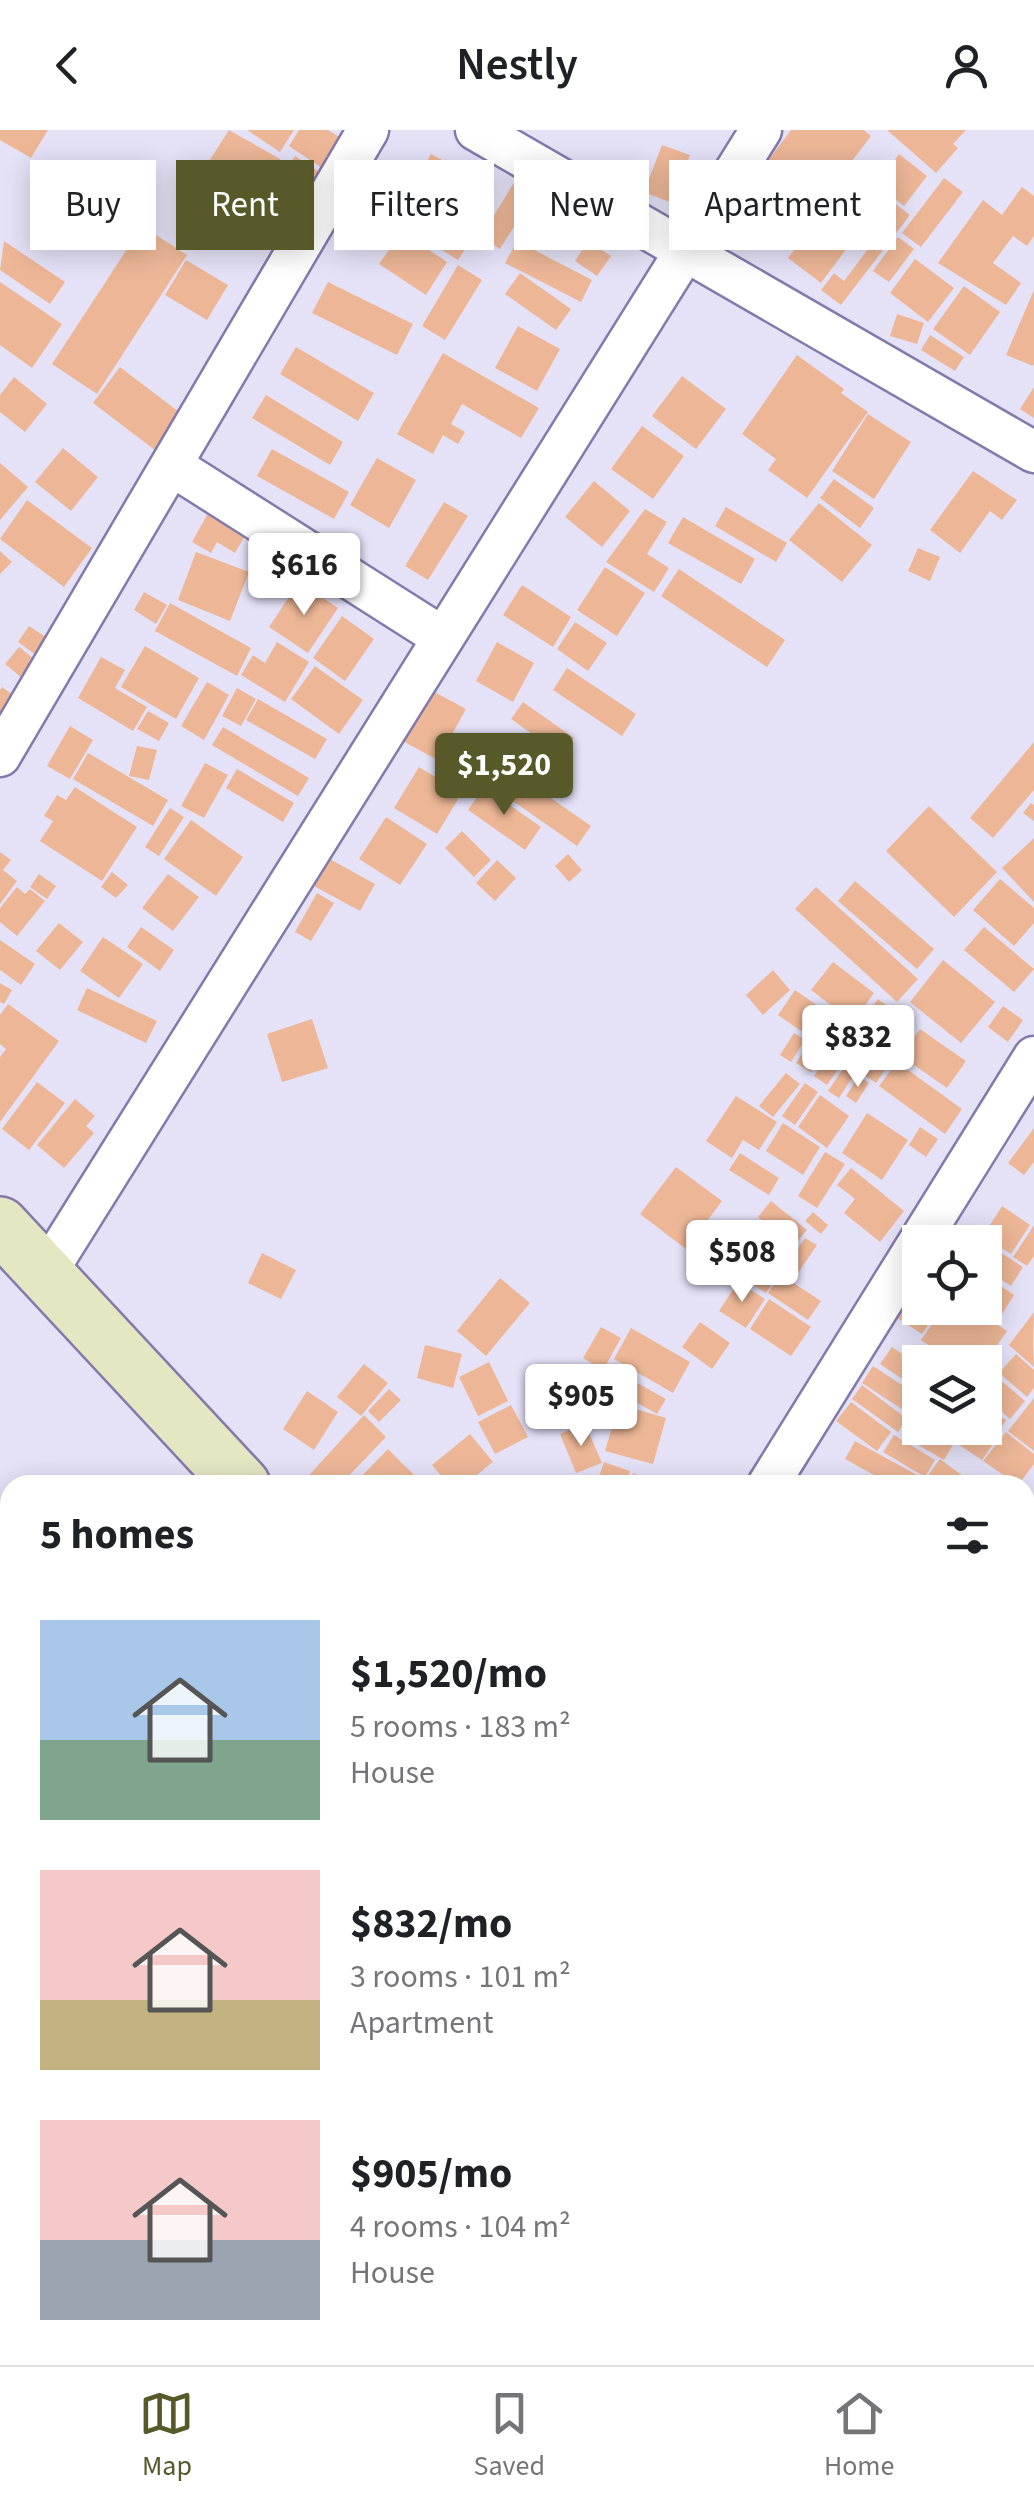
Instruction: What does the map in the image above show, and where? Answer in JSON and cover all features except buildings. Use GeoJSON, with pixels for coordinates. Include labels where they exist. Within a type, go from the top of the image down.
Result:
{"type":"FeatureCollection","features":[{"type":"Feature","properties":{"kind":"main road"},"geometry":{"type":"LineString","coordinates":[[0,1225],[233,1475]]}},
{"type":"Feature","properties":{"kind":"street"},"geometry":{"type":"LineString","coordinates":[[0,756],[368,130]]}},
{"type":"Feature","properties":{"kind":"street"},"geometry":{"type":"LineString","coordinates":[[476,130],[669,242]]}},
{"type":"Feature","properties":{"kind":"street"},"geometry":{"type":"LineString","coordinates":[[740,160],[760,130]]}},
{"type":"Feature","properties":{"kind":"street"},"geometry":{"type":"LineString","coordinates":[[46,1273],[682,250],[1034,452]]}},
{"type":"Feature","properties":{"kind":"street"},"geometry":{"type":"LineString","coordinates":[[171,465],[442,637]]}},
{"type":"Feature","properties":{"kind":"street"},"geometry":{"type":"LineString","coordinates":[[774,1475],[1034,1057]]}}]}
